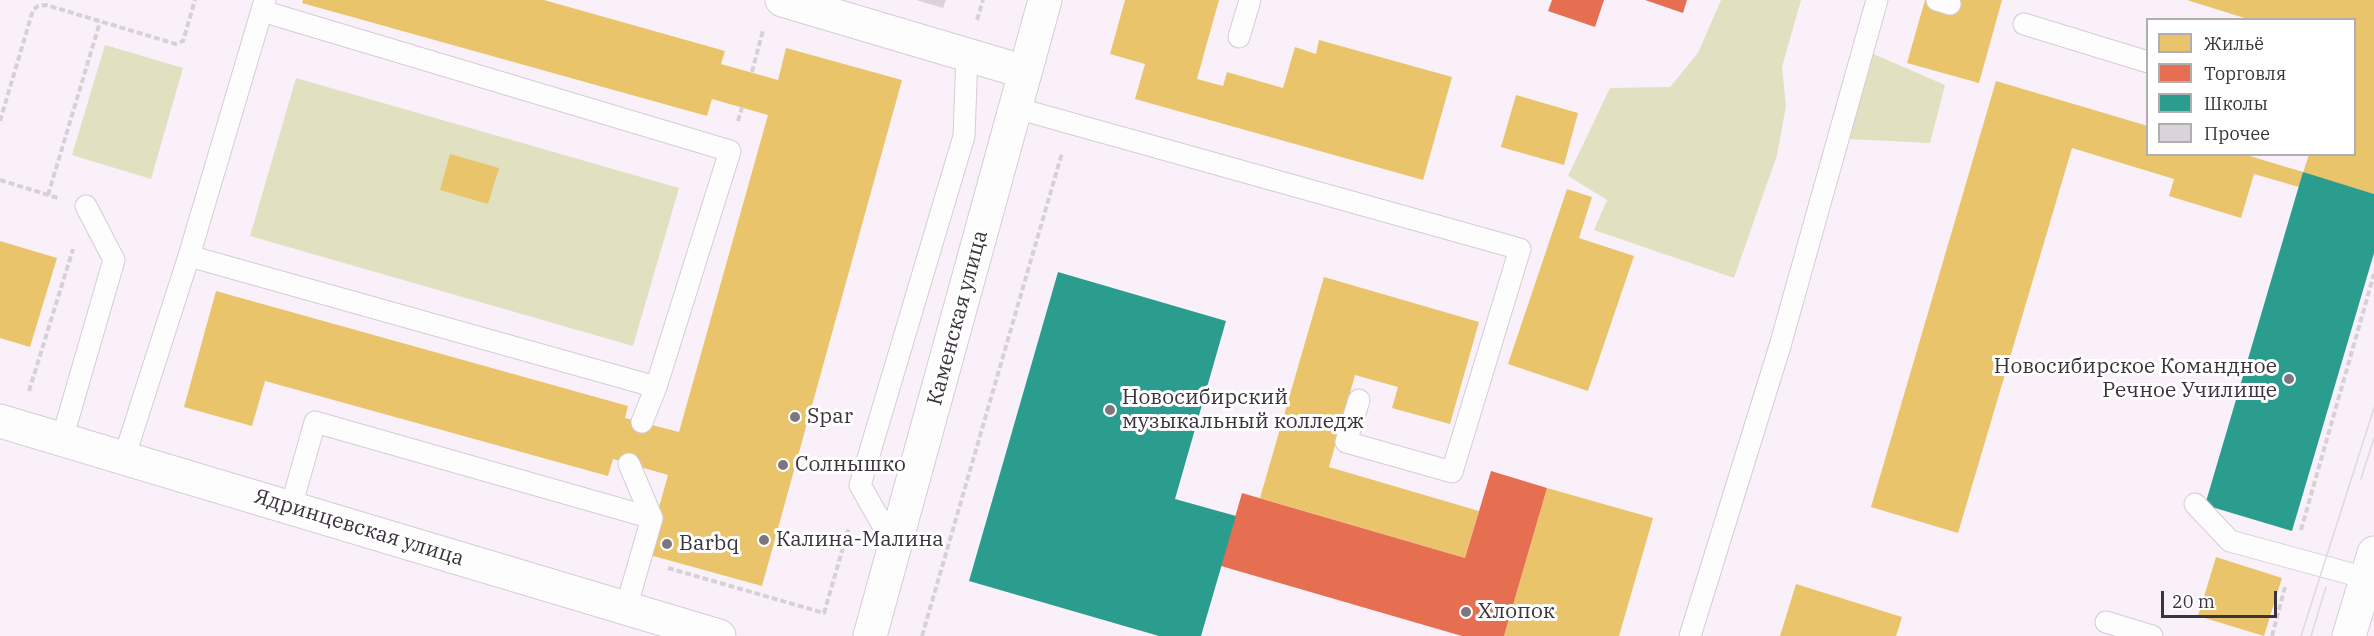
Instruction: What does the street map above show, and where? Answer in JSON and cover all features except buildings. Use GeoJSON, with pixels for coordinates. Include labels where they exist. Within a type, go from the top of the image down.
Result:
{"type":"FeatureCollection","features":[{"type":"Feature","properties":{"kind":"street","name":"Каменская улица"},"geometry":{"type":"LineString","coordinates":[[870,636],[1045,0]]}},
{"type":"Feature","properties":{"kind":"street"},"geometry":{"type":"LineString","coordinates":[[774,10],[967,55],[1025,72]]}},
{"type":"Feature","properties":{"kind":"street","name":"Ядринцевская улица"},"geometry":{"type":"LineString","coordinates":[[0,421],[719,636]]}},
{"type":"Feature","properties":{"kind":"street"},"geometry":{"type":"LineString","coordinates":[[2349,636],[2370,565]]}},
{"type":"Feature","properties":{"kind":"lane"},"geometry":{"type":"LineString","coordinates":[[1239,37],[1250,0]]}},
{"type":"Feature","properties":{"kind":"lane"},"geometry":{"type":"LineString","coordinates":[[1690,636],[1780,346],[1877,0]]}},
{"type":"Feature","properties":{"kind":"lane"},"geometry":{"type":"LineString","coordinates":[[124,458],[189,256],[263,5],[730,151],[657,387],[642,422]]}},
{"type":"Feature","properties":{"kind":"lane"},"geometry":{"type":"LineString","coordinates":[[2024,24],[2146,61]]}},
{"type":"Feature","properties":{"kind":"lane"},"geometry":{"type":"LineString","coordinates":[[895,546],[860,485],[964,136],[967,55]]}},
{"type":"Feature","properties":{"kind":"lane"},"geometry":{"type":"LineString","coordinates":[[1016,108],[1520,249],[1452,472],[1346,442],[1359,400]]}},
{"type":"Feature","properties":{"kind":"lane"},"geometry":{"type":"LineString","coordinates":[[62,439],[114,260],[86,206]]}},
{"type":"Feature","properties":{"kind":"lane"},"geometry":{"type":"LineString","coordinates":[[189,256],[657,387]]}},
{"type":"Feature","properties":{"kind":"lane"},"geometry":{"type":"LineString","coordinates":[[291,507],[315,422],[652,518]]}},
{"type":"Feature","properties":{"kind":"lane"},"geometry":{"type":"LineString","coordinates":[[626,608],[652,518],[630,464]]}},
{"type":"Feature","properties":{"kind":"lane"},"geometry":{"type":"LineString","coordinates":[[2195,504],[2230,541],[2293,558],[2370,565]]}},
{"type":"Feature","properties":{"kind":"lane"},"geometry":{"type":"LineString","coordinates":[[2106,622],[2152,636]]}},
{"type":"Feature","properties":{"kind":"path"},"geometry":{"type":"LineString","coordinates":[[0,121],[33,10],[38,6],[46,5],[181,44],[195,0]]}},
{"type":"Feature","properties":{"kind":"path"},"geometry":{"type":"LineString","coordinates":[[752,72],[774,10]]}},
{"type":"Feature","properties":{"kind":"path"},"geometry":{"type":"LineString","coordinates":[[48,195],[100,22]]}},
{"type":"Feature","properties":{"kind":"path"},"geometry":{"type":"LineString","coordinates":[[922,636],[1070,123]]}},
{"type":"Feature","properties":{"kind":"path"},"geometry":{"type":"LineString","coordinates":[[0,180],[86,206],[27,397]]}},
{"type":"Feature","properties":{"kind":"path"},"geometry":{"type":"LineString","coordinates":[[2272,636],[2374,274]]}},
{"type":"Feature","properties":{"kind":"path"},"geometry":{"type":"LineString","coordinates":[[640,560],[824,614],[860,485]]}},
{"type":"Feature","properties":{"kind":"green space"},"geometry":{"type":"Polygon","coordinates":[[[1721,0],[1801,0],[1782,67],[1786,106],[1777,155],[1734,278],[1594,230],[1607,200],[1568,176],[1610,88],[1670,87],[1698,53],[1721,0]]]}},
{"type":"Feature","properties":{"kind":"green space"},"geometry":{"type":"Polygon","coordinates":[[[105,45],[183,68],[151,179],[72,155],[105,45]]]}},
{"type":"Feature","properties":{"kind":"green space"},"geometry":{"type":"Polygon","coordinates":[[[1871,53],[1945,85],[1930,143],[1848,139],[1871,53]]]}},
{"type":"Feature","properties":{"kind":"green space"},"geometry":{"type":"Polygon","coordinates":[[[296,78],[679,188],[633,346],[250,236],[296,78]]]}},
{"type":"Feature","properties":{"kind":"tram line"},"geometry":{"type":"LineString","coordinates":[[2301,636],[2374,408]]}},
{"type":"Feature","properties":{"kind":"tram line"},"geometry":{"type":"LineString","coordinates":[[2361,479],[2374,438]]}},
{"type":"Feature","properties":{"kind":"tram line"},"geometry":{"type":"LineString","coordinates":[[2311,636],[2326,587]]}},
{"type":"Feature","properties":{"kind":"place","name":"Новосибирское Командное Речное Училище"},"geometry":{"type":"Point","coordinates":[2289,379]}},
{"type":"Feature","properties":{"kind":"place","name":"Новосибирский музыкальный колледж"},"geometry":{"type":"Point","coordinates":[1110,410]}},
{"type":"Feature","properties":{"kind":"place","name":"Spar"},"geometry":{"type":"Point","coordinates":[795,417]}},
{"type":"Feature","properties":{"kind":"place","name":"Солнышко"},"geometry":{"type":"Point","coordinates":[783,465]}},
{"type":"Feature","properties":{"kind":"place","name":"Калина-Малина"},"geometry":{"type":"Point","coordinates":[764,540]}},
{"type":"Feature","properties":{"kind":"place","name":"Barbq"},"geometry":{"type":"Point","coordinates":[667,544]}},
{"type":"Feature","properties":{"kind":"place","name":"Хлопок"},"geometry":{"type":"Point","coordinates":[1466,612]}}]}
